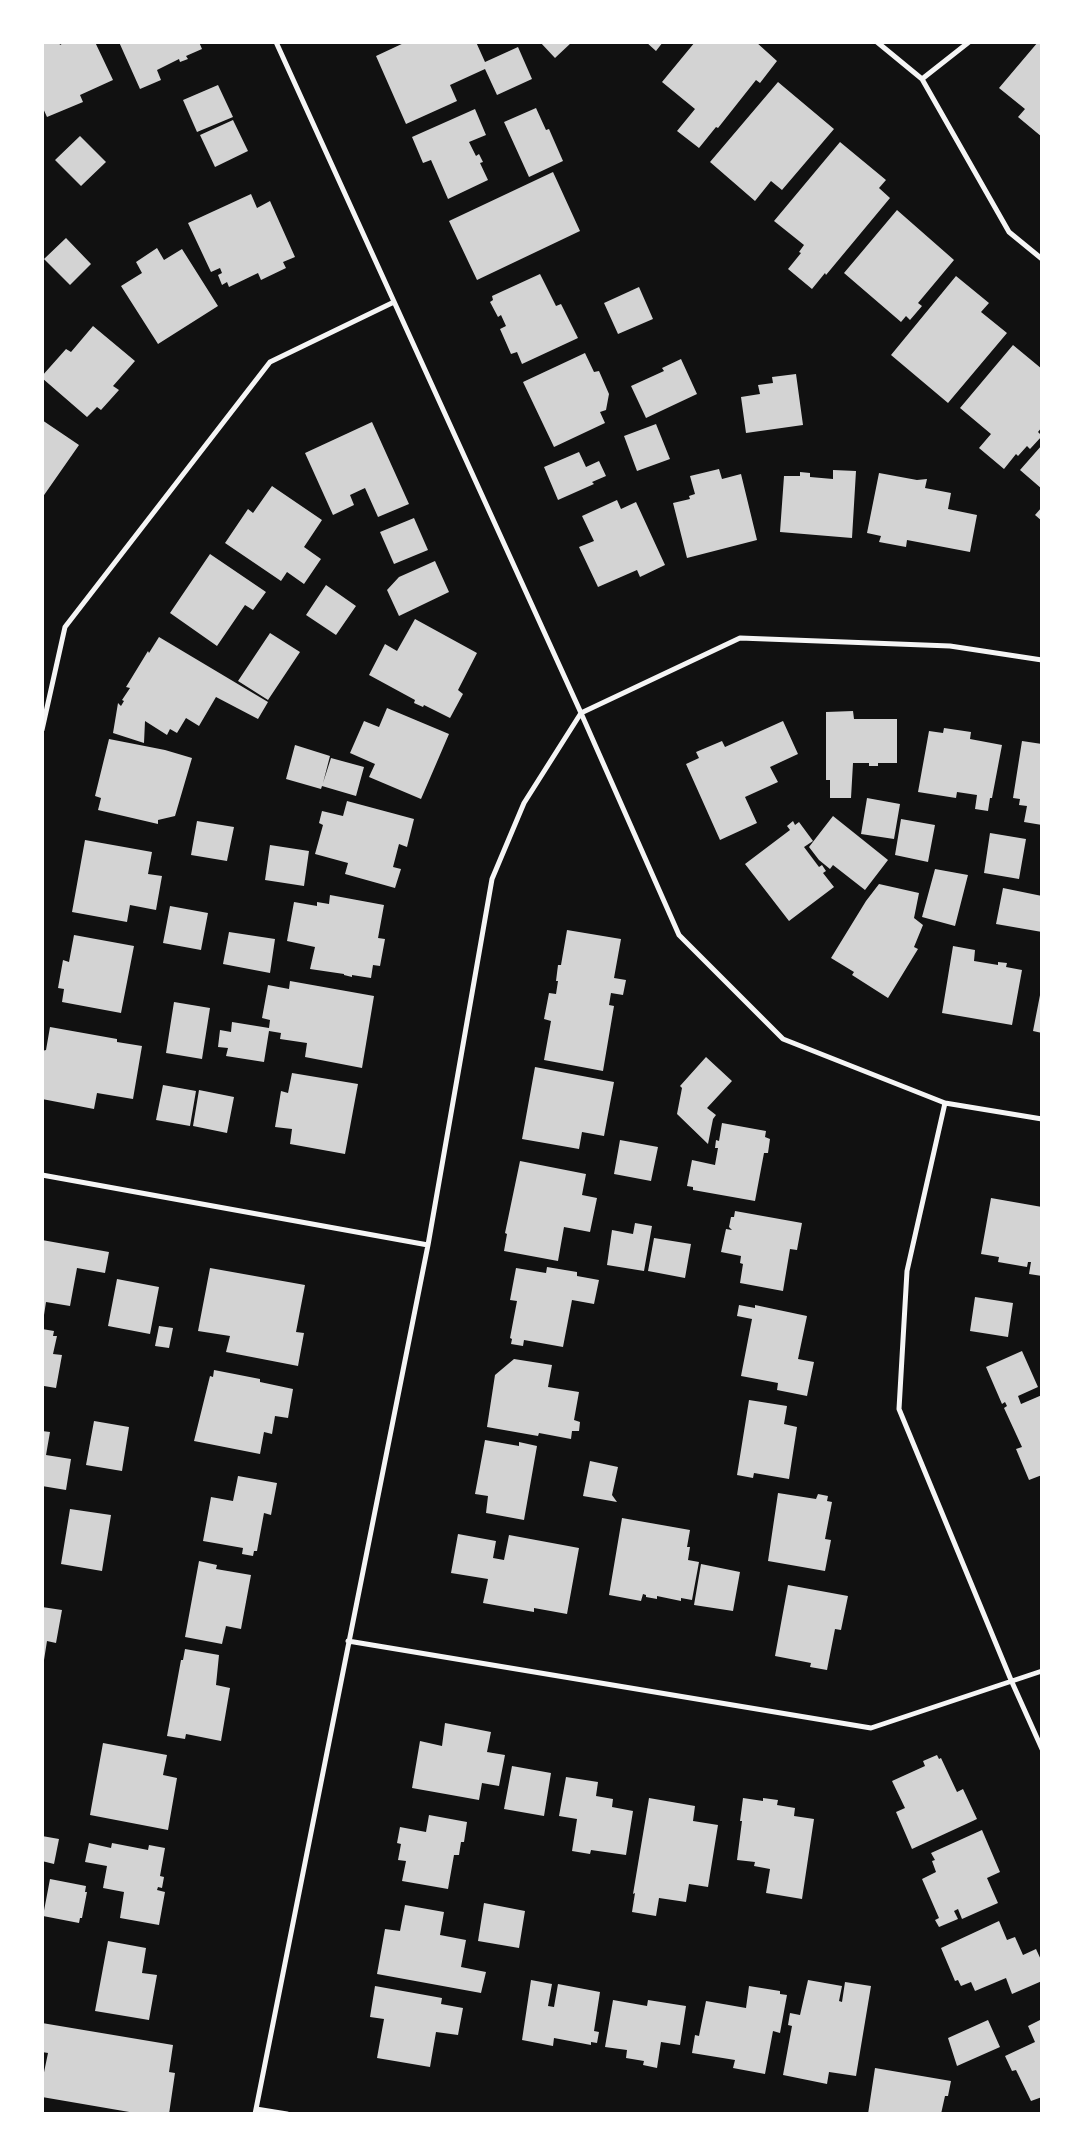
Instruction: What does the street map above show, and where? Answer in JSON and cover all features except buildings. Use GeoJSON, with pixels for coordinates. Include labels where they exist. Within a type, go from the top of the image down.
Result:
{"type":"FeatureCollection","features":[{"type":"Feature","properties":{"kind":"street"},"geometry":{"type":"LineString","coordinates":[[276,42],[581,713],[679,935],[783,1039],[945,1103],[1042,1119]]}},
{"type":"Feature","properties":{"kind":"street"},"geometry":{"type":"LineString","coordinates":[[877,42],[922,79],[1009,232],[1042,259]]}},
{"type":"Feature","properties":{"kind":"street"},"geometry":{"type":"LineString","coordinates":[[922,79],[969,42]]}},
{"type":"Feature","properties":{"kind":"street"},"geometry":{"type":"LineString","coordinates":[[42,730],[65,628],[270,362],[394,302]]}},
{"type":"Feature","properties":{"kind":"street"},"geometry":{"type":"LineString","coordinates":[[287,2114],[256,2111],[428,1245],[492,879],[524,803],[581,713],[740,638],[950,646],[1042,660]]}},
{"type":"Feature","properties":{"kind":"street"},"geometry":{"type":"LineString","coordinates":[[945,1103],[907,1271],[898,1409],[1011,1680],[1042,1749]]}},
{"type":"Feature","properties":{"kind":"street"},"geometry":{"type":"LineString","coordinates":[[42,1175],[428,1245]]}},
{"type":"Feature","properties":{"kind":"street"},"geometry":{"type":"LineString","coordinates":[[348,1641],[870,1728],[1042,1671]]}}]}
